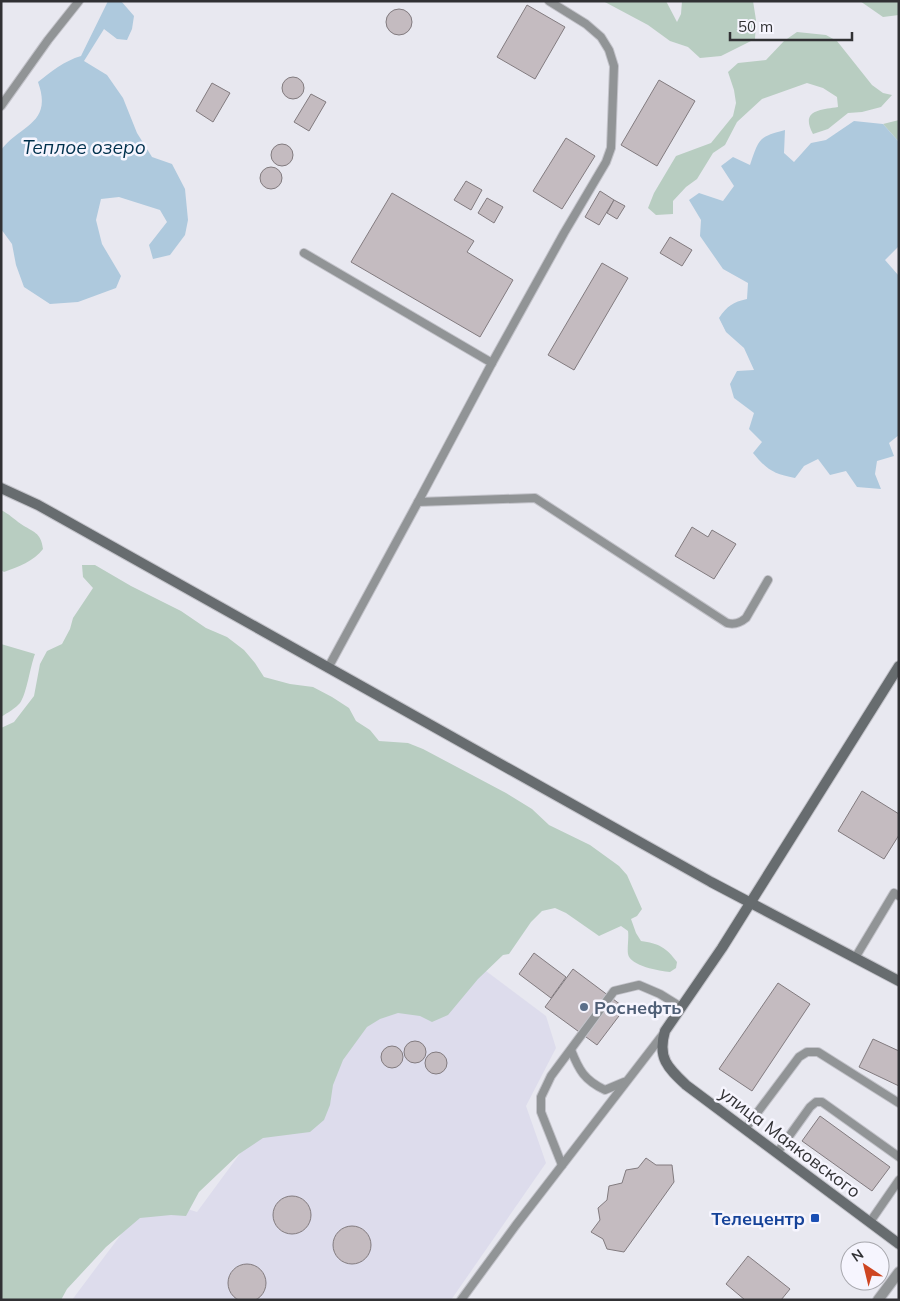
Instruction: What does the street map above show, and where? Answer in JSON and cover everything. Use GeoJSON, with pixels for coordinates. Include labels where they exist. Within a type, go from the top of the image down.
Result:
{"type":"FeatureCollection","features":[{"type":"Feature","properties":{"kind":"main road"},"geometry":{"type":"LineString","coordinates":[[1,488],[38,505],[750,903],[899,981]]}},
{"type":"Feature","properties":{"kind":"main road"},"geometry":{"type":"LineString","coordinates":[[665,1031],[722,948],[899,666]]}},
{"type":"Feature","properties":{"kind":"main road","name":"улица Маяковского"},"geometry":{"type":"LineString","coordinates":[[665,1031],[662,1041],[662,1052],[665,1062],[686,1085],[899,1244]]}},
{"type":"Feature","properties":{"kind":"street"},"geometry":{"type":"LineString","coordinates":[[878,1300],[899,1272]]}},
{"type":"Feature","properties":{"kind":"lane"},"geometry":{"type":"LineString","coordinates":[[1,106],[48,40],[79,1]]}},
{"type":"Feature","properties":{"kind":"lane"},"geometry":{"type":"LineString","coordinates":[[328,668],[492,363],[564,233],[606,162],[611,148],[614,66],[609,50],[601,37],[586,24],[549,1]]}},
{"type":"Feature","properties":{"kind":"lane"},"geometry":{"type":"LineString","coordinates":[[304,253],[492,363]]}},
{"type":"Feature","properties":{"kind":"lane"},"geometry":{"type":"LineString","coordinates":[[418,502],[535,498],[727,623],[740,622],[746,618],[768,580]]}},
{"type":"Feature","properties":{"kind":"lane"},"geometry":{"type":"LineString","coordinates":[[856,958],[897,892]]}},
{"type":"Feature","properties":{"kind":"lane"},"geometry":{"type":"LineString","coordinates":[[562,1165],[541,1112],[541,1096],[551,1076],[570,1050],[614,992],[639,984],[660,994],[681,1008]]}},
{"type":"Feature","properties":{"kind":"lane"},"geometry":{"type":"LineString","coordinates":[[461,1300],[665,1031]]}},
{"type":"Feature","properties":{"kind":"lane"},"geometry":{"type":"LineString","coordinates":[[570,1050],[578,1068],[591,1083],[605,1090],[626,1081]]}},
{"type":"Feature","properties":{"kind":"lane"},"geometry":{"type":"LineString","coordinates":[[745,1129],[799,1057],[807,1052],[818,1052],[899,1103]]}},
{"type":"Feature","properties":{"kind":"lane"},"geometry":{"type":"LineString","coordinates":[[777,1153],[810,1107],[816,1102],[822,1102],[899,1157]]}},
{"type":"Feature","properties":{"kind":"lane"},"geometry":{"type":"LineString","coordinates":[[870,1222],[899,1180]]}},
{"type":"Feature","properties":{"kind":"shaded area"},"geometry":{"type":"Polygon","coordinates":[[[470,959],[546,1016],[556,1048],[526,1106],[546,1163],[451,1300],[72,1300],[149,1197],[197,1212],[261,1125],[357,965],[470,959]]]}},
{"type":"Feature","properties":{"kind":"green space"},"geometry":{"type":"Polygon","coordinates":[[[603,1],[666,1],[677,22],[681,14],[682,1],[753,1],[756,20],[755,39],[721,56],[700,58],[688,47],[670,41],[648,25],[603,1]]]}},
{"type":"Feature","properties":{"kind":"green space"},"geometry":{"type":"Polygon","coordinates":[[[860,1],[899,1],[899,15],[883,17],[860,1]]]}},
{"type":"Feature","properties":{"kind":"green space"},"geometry":{"type":"Polygon","coordinates":[[[797,32],[826,35],[837,41],[872,85],[883,93],[892,95],[881,107],[862,112],[848,113],[828,129],[813,134],[809,120],[810,116],[819,111],[838,107],[837,97],[823,88],[807,83],[762,99],[737,122],[725,145],[713,153],[697,179],[686,187],[673,201],[673,214],[656,215],[648,208],[654,193],[676,156],[711,143],[733,116],[736,103],[728,72],[738,63],[766,60],[784,41],[797,32]]]}},
{"type":"Feature","properties":{"kind":"green space"},"geometry":{"type":"Polygon","coordinates":[[[899,120],[899,142],[883,124],[899,120]]]}},
{"type":"Feature","properties":{"kind":"green space"},"geometry":{"type":"Polygon","coordinates":[[[1,510],[36,533],[43,549],[20,566],[4,572],[1,570],[1,510]]]}},
{"type":"Feature","properties":{"kind":"green space"},"geometry":{"type":"Polygon","coordinates":[[[82,565],[95,565],[131,586],[181,611],[206,628],[227,637],[244,650],[264,677],[290,684],[313,687],[332,697],[349,708],[356,721],[370,730],[379,741],[408,743],[423,749],[506,793],[532,809],[549,825],[590,845],[619,866],[627,875],[642,909],[637,916],[631,919],[641,941],[662,947],[677,962],[676,968],[670,972],[640,965],[634,962],[628,954],[628,931],[621,926],[599,936],[566,913],[555,908],[542,911],[531,922],[509,954],[503,955],[478,979],[448,1015],[432,1022],[420,1016],[398,1013],[380,1019],[367,1027],[343,1060],[333,1085],[330,1105],[324,1120],[310,1132],[263,1138],[239,1154],[199,1192],[186,1216],[171,1215],[140,1218],[106,1247],[67,1289],[61,1300],[1,1300],[1,728],[14,722],[34,696],[40,664],[47,651],[62,644],[70,629],[73,618],[93,588],[83,577],[82,565]]]}},
{"type":"Feature","properties":{"kind":"green space"},"geometry":{"type":"Polygon","coordinates":[[[1,644],[35,654],[27,687],[20,703],[1,717],[1,644]]]}},
{"type":"Feature","properties":{"kind":"water","name":"Теплое озеро"},"geometry":{"type":"Polygon","coordinates":[[[108,1],[121,1],[134,16],[132,29],[127,40],[117,39],[104,29],[84,61],[107,75],[123,98],[137,133],[152,157],[172,164],[185,189],[188,220],[185,235],[170,255],[153,259],[149,245],[167,222],[160,210],[119,197],[101,199],[96,220],[102,244],[121,276],[116,288],[78,302],[50,304],[24,287],[16,265],[12,244],[1,229],[1,150],[9,141],[33,122],[38,115],[42,96],[38,82],[53,70],[81,56],[108,1]]]}},
{"type":"Feature","properties":{"kind":"water"},"geometry":{"type":"Polygon","coordinates":[[[854,121],[883,124],[899,142],[899,246],[885,260],[899,276],[899,435],[889,443],[894,456],[877,461],[875,474],[881,489],[857,487],[846,471],[830,475],[818,459],[804,466],[795,478],[782,475],[763,464],[753,453],[762,442],[749,429],[754,413],[734,398],[730,384],[737,371],[754,370],[744,348],[726,332],[719,318],[731,305],[747,299],[748,283],[723,269],[700,236],[701,220],[689,200],[699,193],[723,201],[734,186],[721,166],[733,157],[750,165],[758,144],[764,137],[785,130],[784,153],[794,162],[811,143],[826,140],[854,121]]]}},
{"type":"Feature","properties":{"kind":"building"},"geometry":{"type":"Polygon","coordinates":[[[527,5],[565,27],[535,79],[497,57],[527,5]]]}},
{"type":"Feature","properties":{"kind":"building"},"geometry":{"type":"Polygon","coordinates":[[[399,9],[408,13],[412,22],[408,31],[399,35],[390,31],[386,22],[390,13],[399,9]]]}},
{"type":"Feature","properties":{"kind":"building"},"geometry":{"type":"Polygon","coordinates":[[[289,77],[297,77],[304,84],[304,92],[297,99],[289,99],[282,92],[282,84],[289,77]]]}},
{"type":"Feature","properties":{"kind":"building"},"geometry":{"type":"Polygon","coordinates":[[[659,80],[695,101],[657,166],[621,145],[659,80]]]}},
{"type":"Feature","properties":{"kind":"building"},"geometry":{"type":"Polygon","coordinates":[[[212,83],[230,93],[213,122],[196,111],[212,83]]]}},
{"type":"Feature","properties":{"kind":"building"},"geometry":{"type":"Polygon","coordinates":[[[311,94],[326,102],[309,131],[294,122],[311,94]]]}},
{"type":"Feature","properties":{"kind":"building"},"geometry":{"type":"Polygon","coordinates":[[[566,138],[595,156],[562,209],[533,191],[566,138]]]}},
{"type":"Feature","properties":{"kind":"building"},"geometry":{"type":"Polygon","coordinates":[[[278,144],[286,144],[293,151],[293,159],[286,166],[278,166],[271,159],[271,151],[278,144]]]}},
{"type":"Feature","properties":{"kind":"building"},"geometry":{"type":"Polygon","coordinates":[[[267,167],[275,167],[282,174],[282,182],[275,189],[267,189],[260,182],[260,174],[267,167]]]}},
{"type":"Feature","properties":{"kind":"building"},"geometry":{"type":"Polygon","coordinates":[[[466,181],[482,190],[471,210],[454,200],[466,181]]]}},
{"type":"Feature","properties":{"kind":"building"},"geometry":{"type":"Polygon","coordinates":[[[600,191],[614,200],[599,225],[585,217],[600,191]]]}},
{"type":"Feature","properties":{"kind":"building"},"geometry":{"type":"Polygon","coordinates":[[[392,193],[474,241],[467,252],[513,280],[480,337],[351,262],[392,193]]]}},
{"type":"Feature","properties":{"kind":"building"},"geometry":{"type":"Polygon","coordinates":[[[487,198],[503,207],[494,223],[478,213],[487,198]]]}},
{"type":"Feature","properties":{"kind":"building"},"geometry":{"type":"Polygon","coordinates":[[[614,200],[625,206],[617,219],[607,213],[614,200]]]}},
{"type":"Feature","properties":{"kind":"building"},"geometry":{"type":"Polygon","coordinates":[[[670,237],[692,250],[682,266],[660,253],[670,237]]]}},
{"type":"Feature","properties":{"kind":"building"},"geometry":{"type":"Polygon","coordinates":[[[602,263],[628,278],[574,370],[548,355],[602,263]]]}},
{"type":"Feature","properties":{"kind":"building"},"geometry":{"type":"Polygon","coordinates":[[[692,527],[708,537],[712,530],[736,544],[714,579],[675,556],[692,527]]]}},
{"type":"Feature","properties":{"kind":"building"},"geometry":{"type":"Polygon","coordinates":[[[862,791],[899,814],[899,835],[884,859],[838,831],[862,791]]]}},
{"type":"Feature","properties":{"kind":"building"},"geometry":{"type":"Polygon","coordinates":[[[534,953],[566,977],[551,998],[519,974],[534,953]]]}},
{"type":"Feature","properties":{"kind":"building"},"geometry":{"type":"Polygon","coordinates":[[[573,969],[625,1008],[597,1045],[545,1007],[573,969]]]}},
{"type":"Feature","properties":{"kind":"building"},"geometry":{"type":"Polygon","coordinates":[[[778,983],[810,1004],[752,1091],[719,1069],[778,983]]]}},
{"type":"Feature","properties":{"kind":"building"},"geometry":{"type":"Polygon","coordinates":[[[873,1039],[899,1051],[899,1086],[859,1067],[873,1039]]]}},
{"type":"Feature","properties":{"kind":"building"},"geometry":{"type":"Polygon","coordinates":[[[415,1041],[423,1044],[426,1052],[423,1060],[415,1063],[407,1060],[404,1052],[407,1044],[415,1041]]]}},
{"type":"Feature","properties":{"kind":"building"},"geometry":{"type":"Polygon","coordinates":[[[392,1046],[400,1049],[403,1057],[400,1065],[392,1068],[384,1065],[381,1057],[384,1049],[392,1046]]]}},
{"type":"Feature","properties":{"kind":"building"},"geometry":{"type":"Polygon","coordinates":[[[436,1052],[444,1055],[447,1063],[444,1071],[436,1074],[428,1071],[425,1063],[428,1055],[436,1052]]]}},
{"type":"Feature","properties":{"kind":"building"},"geometry":{"type":"Polygon","coordinates":[[[820,1116],[890,1167],[872,1191],[802,1141],[820,1116]]]}},
{"type":"Feature","properties":{"kind":"building"},"geometry":{"type":"Polygon","coordinates":[[[646,1158],[656,1165],[672,1165],[674,1182],[624,1252],[607,1249],[603,1239],[591,1232],[600,1220],[598,1208],[607,1200],[609,1186],[622,1183],[626,1170],[638,1168],[646,1158]]]}},
{"type":"Feature","properties":{"kind":"building"},"geometry":{"type":"Polygon","coordinates":[[[292,1196],[305,1202],[311,1215],[305,1228],[292,1234],[279,1228],[273,1215],[279,1202],[292,1196]]]}},
{"type":"Feature","properties":{"kind":"building"},"geometry":{"type":"Polygon","coordinates":[[[352,1226],[365,1232],[371,1245],[365,1258],[352,1264],[339,1258],[333,1245],[339,1232],[352,1226]]]}},
{"type":"Feature","properties":{"kind":"building"},"geometry":{"type":"Polygon","coordinates":[[[748,1256],[790,1289],[781,1300],[745,1300],[726,1284],[748,1256]]]}},
{"type":"Feature","properties":{"kind":"building"},"geometry":{"type":"Polygon","coordinates":[[[247,1264],[260,1270],[266,1283],[260,1296],[247,1302],[234,1296],[228,1283],[234,1270],[247,1264]]]}},
{"type":"Feature","properties":{"kind":"place","name":"Роснефть"},"geometry":{"type":"Point","coordinates":[584,1007]}},
{"type":"Feature","properties":{"kind":"place","name":"Телецентр"},"geometry":{"type":"Point","coordinates":[815,1218]}}]}
